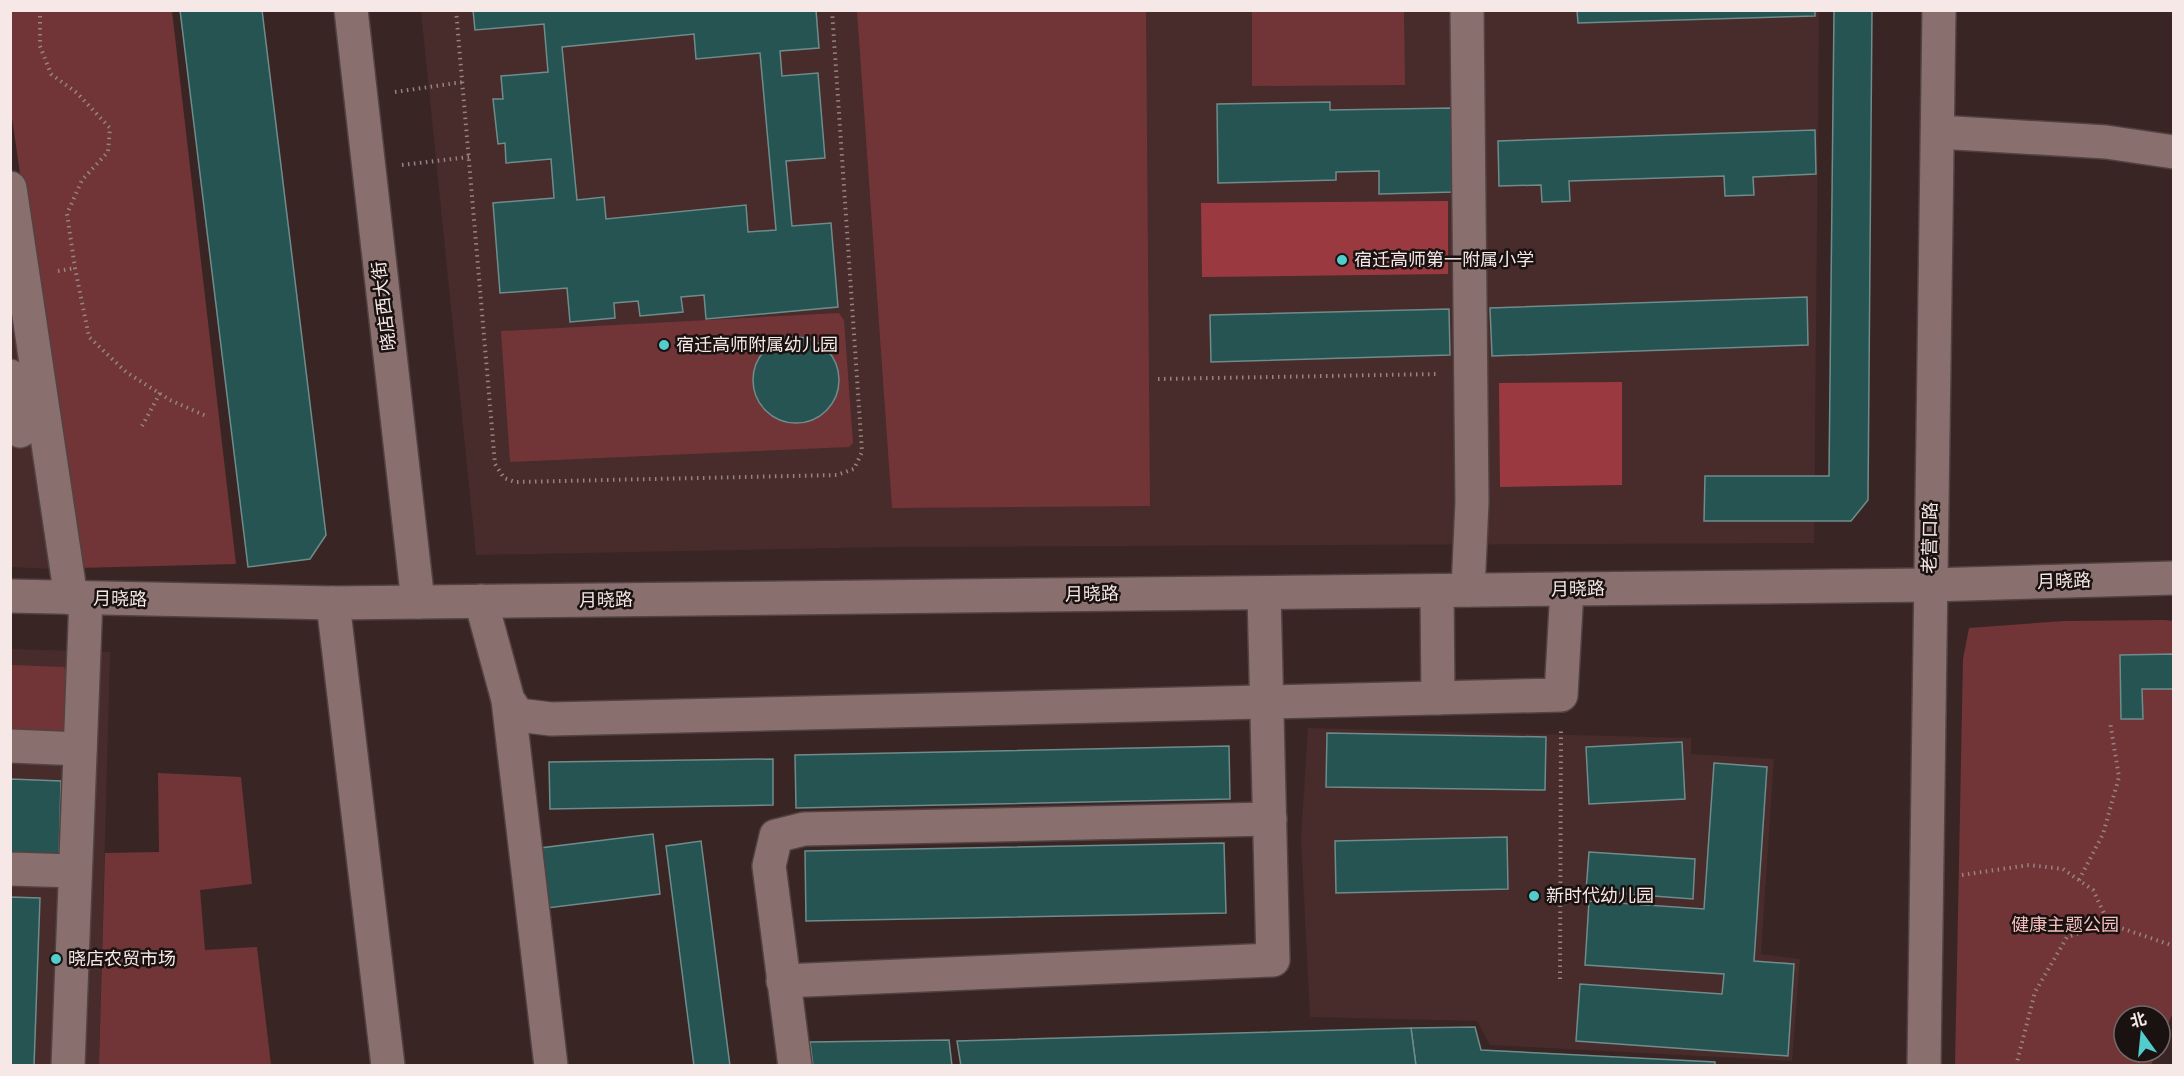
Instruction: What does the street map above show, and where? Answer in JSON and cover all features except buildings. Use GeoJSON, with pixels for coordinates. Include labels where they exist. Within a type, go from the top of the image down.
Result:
{"type":"FeatureCollection","features":[{"type":"Feature","properties":{"kind":"street","name":"晓店西大街"},"geometry":{"type":"LineString","coordinates":[[351,10],[418,602]]}},
{"type":"Feature","properties":{"kind":"street"},"geometry":{"type":"LineString","coordinates":[[1438,698],[1453,591],[1472,501],[1467,10]]}},
{"type":"Feature","properties":{"kind":"street","name":"老营口路"},"geometry":{"type":"LineString","coordinates":[[1924,1065],[1938,10]]}},
{"type":"Feature","properties":{"kind":"street"},"geometry":{"type":"LineString","coordinates":[[1938,132],[2106,142],[2174,152]]}},
{"type":"Feature","properties":{"kind":"street"},"geometry":{"type":"LineString","coordinates":[[10,188],[26,431]]}},
{"type":"Feature","properties":{"kind":"street"},"geometry":{"type":"LineString","coordinates":[[10,376],[78,598],[80,749],[68,1065]]}},
{"type":"Feature","properties":{"kind":"street","name":"月晓路"},"geometry":{"type":"LineString","coordinates":[[10,596],[333,603],[1930,585],[2174,578]]}},
{"type":"Feature","properties":{"kind":"street"},"geometry":{"type":"LineString","coordinates":[[508,700],[518,715],[551,718],[1561,695],[1567,589]]}},
{"type":"Feature","properties":{"kind":"street"},"geometry":{"type":"LineString","coordinates":[[783,981],[1273,960],[1264,593]]}},
{"type":"Feature","properties":{"kind":"street"},"geometry":{"type":"LineString","coordinates":[[481,601],[508,700],[551,1065]]}},
{"type":"Feature","properties":{"kind":"street"},"geometry":{"type":"LineString","coordinates":[[333,603],[388,1065]]}},
{"type":"Feature","properties":{"kind":"street"},"geometry":{"type":"LineString","coordinates":[[10,746],[80,749]]}},
{"type":"Feature","properties":{"kind":"street"},"geometry":{"type":"LineString","coordinates":[[795,1065],[769,866],[776,836],[804,829],[1270,819]]}},
{"type":"Feature","properties":{"kind":"street"},"geometry":{"type":"LineString","coordinates":[[10,869],[75,871]]}},
{"type":"Feature","properties":{"kind":"path"},"geometry":{"type":"LineString","coordinates":[[40,10],[39,46],[51,74],[77,93],[110,128],[108,152],[82,180],[68,214],[88,337],[126,372],[160,393],[207,416]]}},
{"type":"Feature","properties":{"kind":"path"},"geometry":{"type":"LineString","coordinates":[[456,10],[495,464],[504,478],[515,482],[837,475],[854,469],[862,452],[832,10]]}},
{"type":"Feature","properties":{"kind":"path"},"geometry":{"type":"LineString","coordinates":[[361,96],[463,82]]}},
{"type":"Feature","properties":{"kind":"path"},"geometry":{"type":"LineString","coordinates":[[368,169],[470,157]]}},
{"type":"Feature","properties":{"kind":"path"},"geometry":{"type":"LineString","coordinates":[[1158,379],[1471,373]]}},
{"type":"Feature","properties":{"kind":"path"},"geometry":{"type":"LineString","coordinates":[[142,426],[160,393]]}},
{"type":"Feature","properties":{"kind":"path"},"geometry":{"type":"LineString","coordinates":[[1560,979],[1561,695]]}},
{"type":"Feature","properties":{"kind":"path"},"geometry":{"type":"LineString","coordinates":[[2079,880],[2103,834],[2119,777],[2110,722]]}},
{"type":"Feature","properties":{"kind":"path"},"geometry":{"type":"LineString","coordinates":[[1926,880],[2029,865],[2063,869],[2092,890],[2109,924]]}},
{"type":"Feature","properties":{"kind":"path"},"geometry":{"type":"LineString","coordinates":[[2016,1065],[2035,992],[2067,937],[2109,924],[2174,946]]}},
{"type":"Feature","properties":{"kind":"shaded area","name":"宿迁高师第一附属小学"},"geometry":{"type":"Polygon","coordinates":[[[421,11],[1819,11],[1814,543],[887,547],[476,555],[421,11]]]}},
{"type":"Feature","properties":{"kind":"shaded area"},"geometry":{"type":"Polygon","coordinates":[[[1448,201],[1448,274],[1202,277],[1201,203],[1448,201]]]}},
{"type":"Feature","properties":{"kind":"shaded area"},"geometry":{"type":"Polygon","coordinates":[[[11,310],[51,569],[11,567],[11,310]]]}},
{"type":"Feature","properties":{"kind":"shaded area"},"geometry":{"type":"Polygon","coordinates":[[[1622,382],[1622,485],[1500,487],[1499,383],[1622,382]]]}},
{"type":"Feature","properties":{"kind":"shaded area","name":"晓店农贸市场"},"geometry":{"type":"Polygon","coordinates":[[[11,649],[110,652],[99,1065],[11,1066],[11,649]]]}},
{"type":"Feature","properties":{"kind":"shaded area","name":"新时代幼儿园"},"geometry":{"type":"Polygon","coordinates":[[[1308,728],[1691,738],[1691,754],[1774,759],[1761,954],[1800,959],[1792,1061],[1490,1045],[1477,1021],[1310,1017],[1301,838],[1308,728]]]}},
{"type":"Feature","properties":{"kind":"green space"},"geometry":{"type":"Polygon","coordinates":[[[10,11],[172,11],[236,564],[77,568],[11,111],[10,11]]]}},
{"type":"Feature","properties":{"kind":"green space"},"geometry":{"type":"Polygon","coordinates":[[[857,11],[1146,11],[1150,506],[892,508],[857,11]]]}},
{"type":"Feature","properties":{"kind":"green space"},"geometry":{"type":"Polygon","coordinates":[[[1252,11],[1404,11],[1405,85],[1252,86],[1252,11]]]}},
{"type":"Feature","properties":{"kind":"green space"},"geometry":{"type":"Polygon","coordinates":[[[839,313],[844,320],[853,443],[849,447],[510,462],[501,331],[839,313]]]}},
{"type":"Feature","properties":{"kind":"green space","name":"健康主题公园"},"geometry":{"type":"Polygon","coordinates":[[[2064,621],[2173,621],[2173,1012],[2172,1015],[2172,1004],[2112,1004],[2112,1064],[2151,1065],[1955,1066],[1963,659],[1969,628],[2064,621]]]}},
{"type":"Feature","properties":{"kind":"green space"},"geometry":{"type":"Polygon","coordinates":[[[11,665],[64,667],[72,679],[70,723],[63,731],[11,729],[11,665]]]}},
{"type":"Feature","properties":{"kind":"green space"},"geometry":{"type":"Polygon","coordinates":[[[158,773],[241,777],[252,884],[200,890],[205,950],[257,947],[271,1065],[99,1065],[105,853],[159,852],[158,773]]]}},
{"type":"Feature","properties":{"kind":"place","name":"宿迁高师第一附属小学"},"geometry":{"type":"Point","coordinates":[1342,260]}},
{"type":"Feature","properties":{"kind":"place","name":"宿迁高师附属幼儿园"},"geometry":{"type":"Point","coordinates":[664,345]}},
{"type":"Feature","properties":{"kind":"place","name":"新时代幼儿园"},"geometry":{"type":"Point","coordinates":[1534,896]}},
{"type":"Feature","properties":{"kind":"place","name":"晓店农贸市场"},"geometry":{"type":"Point","coordinates":[56,959]}}]}
